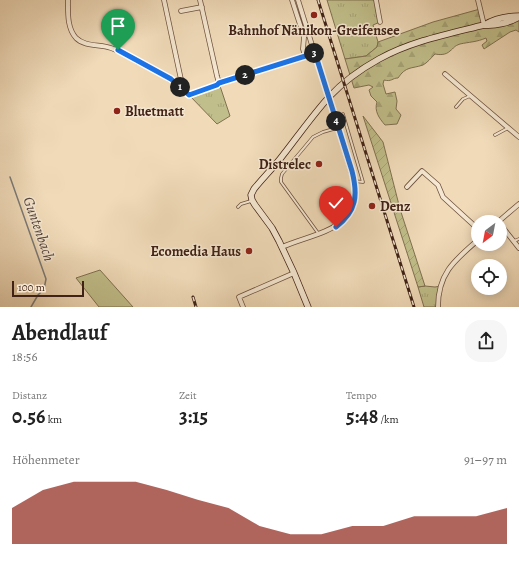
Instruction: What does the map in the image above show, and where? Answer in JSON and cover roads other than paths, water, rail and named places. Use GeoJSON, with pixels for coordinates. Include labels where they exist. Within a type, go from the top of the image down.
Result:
{"type":"FeatureCollection","features":[{"type":"Feature","properties":{"kind":"street"},"geometry":{"type":"LineString","coordinates":[[68,0],[68,20],[73,34],[77,39],[82,42],[106,46],[118,50],[171,79],[189,95],[219,83],[315,53]]}},
{"type":"Feature","properties":{"kind":"street"},"geometry":{"type":"LineString","coordinates":[[164,0],[184,90]]}},
{"type":"Feature","properties":{"kind":"street"},"geometry":{"type":"LineString","coordinates":[[200,0],[219,83]]}},
{"type":"Feature","properties":{"kind":"street"},"geometry":{"type":"LineString","coordinates":[[292,0],[304,37],[303,49],[305,56]]}},
{"type":"Feature","properties":{"kind":"street"},"geometry":{"type":"LineString","coordinates":[[282,247],[336,227],[351,211],[356,190],[335,117],[298,0]]}},
{"type":"Feature","properties":{"kind":"street"},"geometry":{"type":"LineString","coordinates":[[376,0],[380,22]]}},
{"type":"Feature","properties":{"kind":"street"},"geometry":{"type":"LineString","coordinates":[[478,0],[484,25]]}},
{"type":"Feature","properties":{"kind":"street"},"geometry":{"type":"LineString","coordinates":[[181,11],[202,7]]}},
{"type":"Feature","properties":{"kind":"street"},"geometry":{"type":"LineString","coordinates":[[308,307],[282,247],[272,228],[252,200],[251,194],[256,187],[280,160],[330,96],[354,75],[381,58],[423,40],[484,25],[496,19],[519,16]]}},
{"type":"Feature","properties":{"kind":"street"},"geometry":{"type":"LineString","coordinates":[[445,74],[519,137]]}},
{"type":"Feature","properties":{"kind":"street"},"geometry":{"type":"LineString","coordinates":[[407,187],[422,171],[438,185],[443,197],[471,223]]}},
{"type":"Feature","properties":{"kind":"street"},"geometry":{"type":"LineString","coordinates":[[506,215],[519,204]]}},
{"type":"Feature","properties":{"kind":"street"},"geometry":{"type":"LineString","coordinates":[[507,233],[519,248]]}},
{"type":"Feature","properties":{"kind":"street"},"geometry":{"type":"LineString","coordinates":[[438,307],[440,286],[447,271],[458,257],[471,246]]}},
{"type":"Feature","properties":{"kind":"street"},"geometry":{"type":"LineString","coordinates":[[243,307],[238,297],[294,273]]}},
{"type":"Feature","properties":{"kind":"lane"},"geometry":{"type":"LineString","coordinates":[[456,107],[463,99],[470,96]]}},
{"type":"Feature","properties":{"kind":"lane"},"geometry":{"type":"LineString","coordinates":[[335,117],[343,114],[363,182],[354,182]]}},
{"type":"Feature","properties":{"kind":"lane"},"geometry":{"type":"LineString","coordinates":[[319,234],[281,182],[281,178],[282,174],[313,137],[338,127]]}},
{"type":"Feature","properties":{"kind":"lane"},"geometry":{"type":"LineString","coordinates":[[495,136],[508,128]]}},
{"type":"Feature","properties":{"kind":"lane"},"geometry":{"type":"LineString","coordinates":[[238,207],[241,204],[252,200]]}},
{"type":"Feature","properties":{"kind":"lane"},"geometry":{"type":"LineString","coordinates":[[514,241],[519,239]]}},
{"type":"Feature","properties":{"kind":"waterway","name":"Guntenbach"},"geometry":{"type":"LineString","coordinates":[[10,177],[46,279],[44,289],[38,295],[31,307]]}},
{"type":"Feature","properties":{"kind":"railway"},"geometry":{"type":"LineString","coordinates":[[318,0],[414,307]]}},
{"type":"Feature","properties":{"kind":"railway"},"geometry":{"type":"LineString","coordinates":[[193,297],[196,307]]}},
{"type":"Feature","properties":{"kind":"place","name":"Bahnhof Nänikon-Greifensee"},"geometry":{"type":"Point","coordinates":[314,15]}},
{"type":"Feature","properties":{"kind":"place","name":"Bluetmatt"},"geometry":{"type":"Point","coordinates":[117,111]}},
{"type":"Feature","properties":{"kind":"place","name":"Distrelec"},"geometry":{"type":"Point","coordinates":[319,164]}},
{"type":"Feature","properties":{"kind":"place","name":"Denz"},"geometry":{"type":"Point","coordinates":[372,206]}},
{"type":"Feature","properties":{"kind":"place","name":"Ecomedia Haus"},"geometry":{"type":"Point","coordinates":[249,251]}}]}
